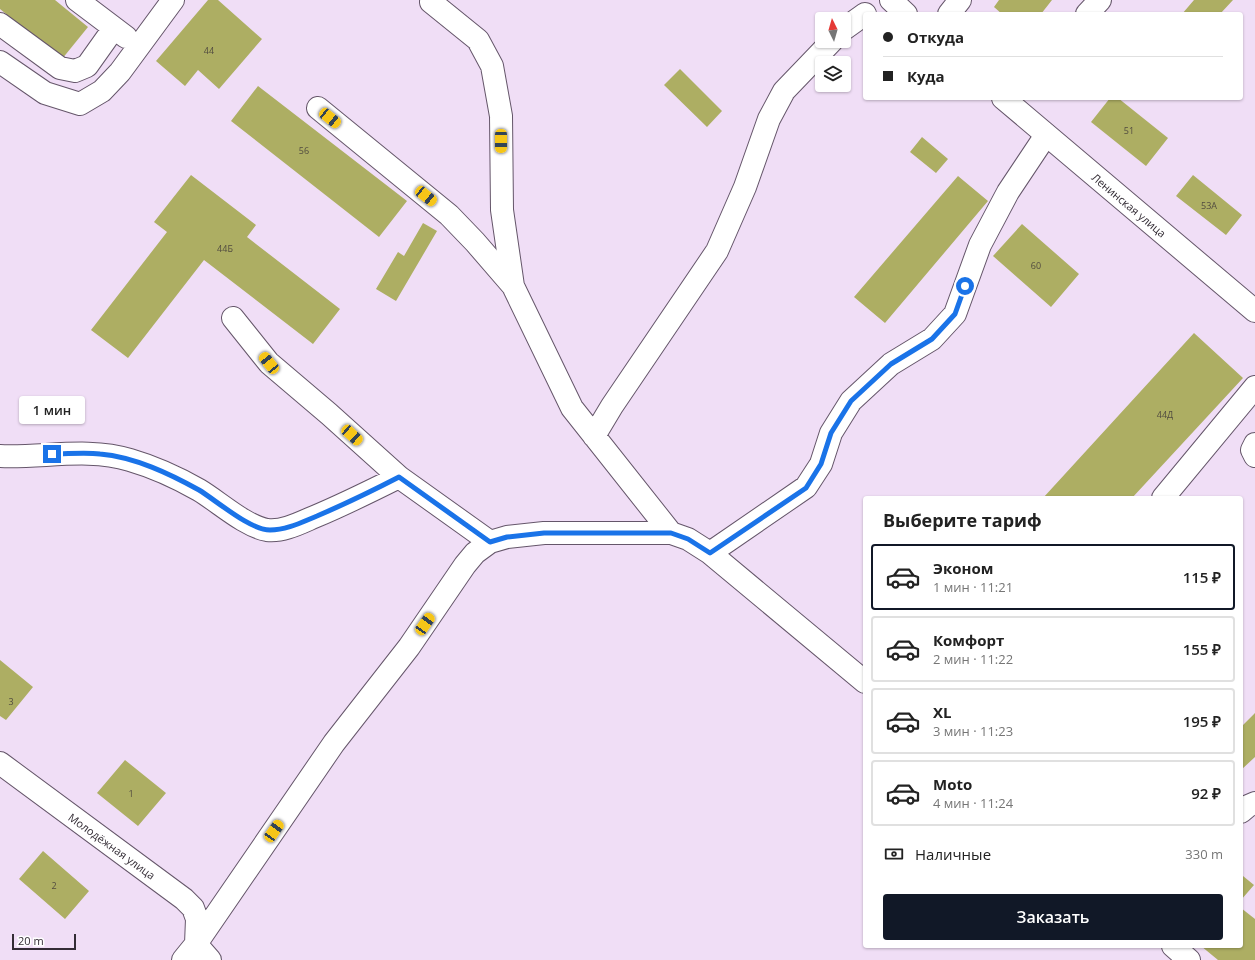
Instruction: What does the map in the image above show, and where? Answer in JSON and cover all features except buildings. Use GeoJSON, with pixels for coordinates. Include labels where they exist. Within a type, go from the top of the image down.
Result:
{"type":"FeatureCollection","features":[{"type":"Feature","properties":{"kind":"street"},"geometry":{"type":"LineString","coordinates":[[78,0],[139,46]]}},
{"type":"Feature","properties":{"kind":"street"},"geometry":{"type":"LineString","coordinates":[[0,62],[45,93],[80,104],[102,91],[120,72],[173,0]]}},
{"type":"Feature","properties":{"kind":"street"},"geometry":{"type":"LineString","coordinates":[[868,12],[885,0]]}},
{"type":"Feature","properties":{"kind":"street"},"geometry":{"type":"LineString","coordinates":[[891,0],[904,12]]}},
{"type":"Feature","properties":{"kind":"street"},"geometry":{"type":"LineString","coordinates":[[951,12],[960,0]]}},
{"type":"Feature","properties":{"kind":"street"},"geometry":{"type":"LineString","coordinates":[[1089,12],[1100,0]]}},
{"type":"Feature","properties":{"kind":"street"},"geometry":{"type":"LineString","coordinates":[[431,2],[478,40],[492,66],[501,116],[502,210],[513,286]]}},
{"type":"Feature","properties":{"kind":"street"},"geometry":{"type":"LineString","coordinates":[[851,24],[863,15]]}},
{"type":"Feature","properties":{"kind":"street"},"geometry":{"type":"LineString","coordinates":[[0,24],[60,68],[75,71],[87,66],[114,28]]}},
{"type":"Feature","properties":{"kind":"street"},"geometry":{"type":"LineString","coordinates":[[594,436],[617,399],[717,251],[745,187],[769,119],[784,91],[825,48]]}},
{"type":"Feature","properties":{"kind":"street","name":"Ленинская улица"},"geometry":{"type":"LineString","coordinates":[[1010,100],[1046,135],[1255,311]]}},
{"type":"Feature","properties":{"kind":"street"},"geometry":{"type":"LineString","coordinates":[[318,108],[449,215],[475,242],[513,286],[572,408],[671,533]]}},
{"type":"Feature","properties":{"kind":"street"},"geometry":{"type":"LineString","coordinates":[[710,553],[806,488],[821,464],[831,433],[851,401],[891,364],[932,339],[955,314],[980,245],[1008,192],[1046,135]]}},
{"type":"Feature","properties":{"kind":"street"},"geometry":{"type":"LineString","coordinates":[[233,318],[269,363],[329,414],[399,477],[490,542]]}},
{"type":"Feature","properties":{"kind":"street"},"geometry":{"type":"LineString","coordinates":[[1165,496],[1255,387]]}},
{"type":"Feature","properties":{"kind":"street"},"geometry":{"type":"LineString","coordinates":[[1255,444],[1252,450],[1255,456]]}},
{"type":"Feature","properties":{"kind":"street"},"geometry":{"type":"LineString","coordinates":[[0,456],[100,454],[129,460],[165,473],[200,491],[241,518],[268,530],[294,525],[350,502],[399,477]]}},
{"type":"Feature","properties":{"kind":"street"},"geometry":{"type":"LineString","coordinates":[[210,960],[189,952],[334,743],[408,647],[465,565],[475,553],[490,542],[507,537],[544,533],[671,533],[688,539],[710,553],[863,680]]}},
{"type":"Feature","properties":{"kind":"street","name":"Молодёжная улица"},"geometry":{"type":"LineString","coordinates":[[0,763],[184,899],[193,908],[197,919],[189,952]]}},
{"type":"Feature","properties":{"kind":"street"},"geometry":{"type":"LineString","coordinates":[[1243,810],[1255,803]]}},
{"type":"Feature","properties":{"kind":"street"},"geometry":{"type":"LineString","coordinates":[[1175,948],[1190,960]]}},
{"type":"Feature","properties":{"kind":"route"},"geometry":{"type":"LineString","coordinates":[[52,454],[100,454],[129,460],[165,473],[200,491],[241,518],[268,530],[294,525],[350,502],[399,477],[490,542],[507,537],[544,533],[671,533],[688,539],[710,553],[806,488],[821,464],[831,433],[851,401],[891,364],[932,339],[955,314],[965,286]]}}]}
